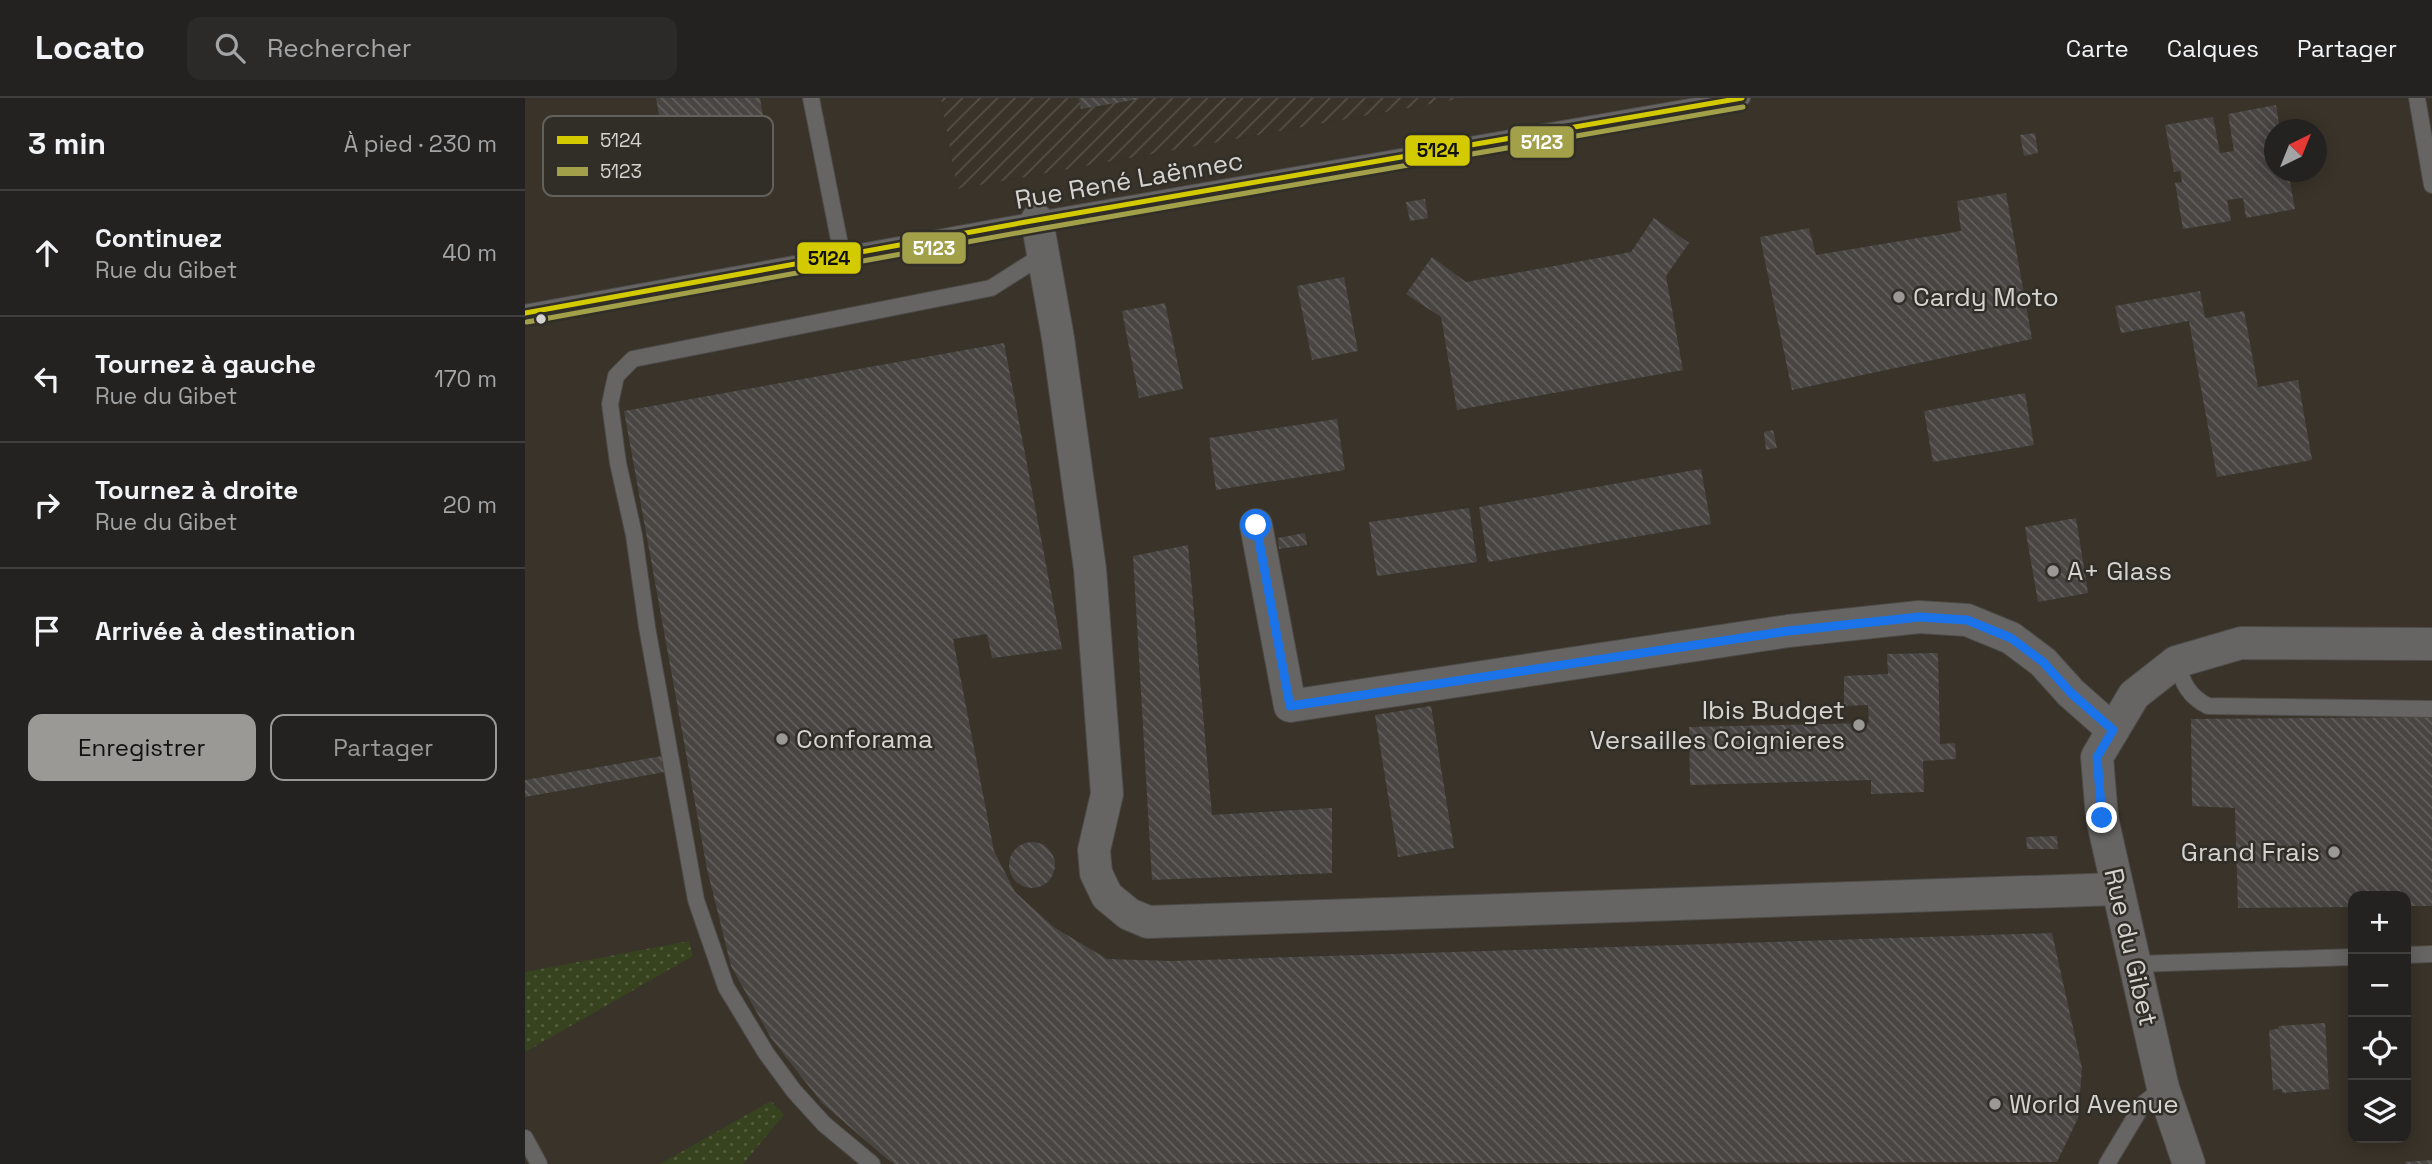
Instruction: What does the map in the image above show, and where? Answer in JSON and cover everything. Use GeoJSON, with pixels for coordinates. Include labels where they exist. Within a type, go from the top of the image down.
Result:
{"type":"FeatureCollection","features":[{"type":"Feature","properties":{"kind":"street"},"geometry":{"type":"LineString","coordinates":[[1037,220],[1058,338],[1090,569],[1107,794],[1094,850],[1095,873],[1107,896],[1129,914],[1148,922],[2117,889]]}},
{"type":"Feature","properties":{"kind":"street"},"geometry":{"type":"LineString","coordinates":[[1256,525],[1290,706],[1788,631],[1919,617],[1967,620],[2011,638],[2043,662],[2071,693],[2113,730]]}},
{"type":"Feature","properties":{"kind":"street","name":"Rue du Gibet"},"geometry":{"type":"LineString","coordinates":[[2189,1164],[2163,1088],[2117,889],[2102,818],[2097,757],[2134,695],[2176,663],[2241,643],[2432,644]]}},
{"type":"Feature","properties":{"kind":"lane"},"geometry":{"type":"LineString","coordinates":[[811,98],[842,255]]}},
{"type":"Feature","properties":{"kind":"lane","name":"Rue René Laënnec"},"geometry":{"type":"LineString","coordinates":[[525,313],[1037,220],[1742,98]]}},
{"type":"Feature","properties":{"kind":"lane"},"geometry":{"type":"LineString","coordinates":[[2417,98],[2432,185]]}},
{"type":"Feature","properties":{"kind":"lane"},"geometry":{"type":"LineString","coordinates":[[872,1164],[824,1124],[794,1091],[766,1053],[726,987],[696,900],[647,626],[634,535],[618,463],[610,404],[615,376],[633,359],[991,288],[1043,255]]}},
{"type":"Feature","properties":{"kind":"lane"},"geometry":{"type":"LineString","coordinates":[[2176,663],[2184,686],[2193,699],[2208,706],[2432,709]]}},
{"type":"Feature","properties":{"kind":"lane"},"geometry":{"type":"LineString","coordinates":[[2411,955],[2432,954]]}},
{"type":"Feature","properties":{"kind":"lane"},"geometry":{"type":"LineString","coordinates":[[2135,964],[2348,957]]}},
{"type":"Feature","properties":{"kind":"lane"},"geometry":{"type":"LineString","coordinates":[[2107,1164],[2143,1104],[2163,1088]]}},
{"type":"Feature","properties":{"kind":"lane"},"geometry":{"type":"LineString","coordinates":[[525,1138],[539,1164]]}},
{"type":"Feature","properties":{"kind":"shaded area"},"geometry":{"type":"Polygon","coordinates":[[[525,98],[941,98],[957,189],[1464,98],[2432,98],[2432,1164],[525,1164],[525,98]]]}},
{"type":"Feature","properties":{"kind":"shaded area"},"geometry":{"type":"Polygon","coordinates":[[[941,98],[1464,98],[957,189],[941,98]]]}},
{"type":"Feature","properties":{"kind":"green space"},"geometry":{"type":"Polygon","coordinates":[[[689,941],[693,956],[525,1052],[525,972],[689,941]]]}},
{"type":"Feature","properties":{"kind":"green space"},"geometry":{"type":"Polygon","coordinates":[[[771,1101],[784,1115],[743,1164],[660,1164],[771,1101]]]}},
{"type":"Feature","properties":{"kind":"building"},"geometry":{"type":"Polygon","coordinates":[[[656,98],[760,98],[763,116],[659,116],[656,98]]]}},
{"type":"Feature","properties":{"kind":"building"},"geometry":{"type":"Polygon","coordinates":[[[1079,98],[1139,98],[1139,99],[1081,109],[1079,98]]]}},
{"type":"Feature","properties":{"kind":"building"},"geometry":{"type":"Polygon","coordinates":[[[2276,105],[2278,119],[2264,119],[2264,182],[2290,182],[2295,209],[2246,218],[2243,198],[2227,200],[2231,221],[2183,229],[2175,183],[2182,182],[2180,171],[2174,172],[2165,125],[2213,117],[2220,153],[2234,151],[2228,114],[2276,105]]]}},
{"type":"Feature","properties":{"kind":"building"},"geometry":{"type":"Polygon","coordinates":[[[2035,133],[2038,153],[2024,156],[2020,135],[2035,133]]]}},
{"type":"Feature","properties":{"kind":"building","name":"Cardy Moto"},"geometry":{"type":"Polygon","coordinates":[[[2006,193],[2032,339],[1792,390],[1760,237],[1809,228],[1816,255],[1961,231],[1957,201],[2006,193]]]}},
{"type":"Feature","properties":{"kind":"building"},"geometry":{"type":"Polygon","coordinates":[[[1425,199],[1428,218],[1410,221],[1406,202],[1425,199]]]}},
{"type":"Feature","properties":{"kind":"building"},"geometry":{"type":"Polygon","coordinates":[[[1654,218],[1689,243],[1666,276],[1683,370],[1457,410],[1441,317],[1406,294],[1432,257],[1466,282],[1631,252],[1654,218]]]}},
{"type":"Feature","properties":{"kind":"building"},"geometry":{"type":"Polygon","coordinates":[[[1344,277],[1358,351],[1312,360],[1297,286],[1344,277]]]}},
{"type":"Feature","properties":{"kind":"building"},"geometry":{"type":"Polygon","coordinates":[[[2200,291],[2205,318],[2244,311],[2258,387],[2298,380],[2312,460],[2217,477],[2189,321],[2121,333],[2115,306],[2200,291]]]}},
{"type":"Feature","properties":{"kind":"building"},"geometry":{"type":"Polygon","coordinates":[[[1165,303],[1183,389],[1139,398],[1122,311],[1165,303]]]}},
{"type":"Feature","properties":{"kind":"building"},"geometry":{"type":"Polygon","coordinates":[[[1004,343],[1062,649],[992,658],[987,634],[953,639],[994,851],[1015,892],[1055,928],[1107,959],[1171,961],[2052,933],[2082,1068],[2078,1118],[2057,1162],[895,1164],[887,1159],[822,1103],[771,1038],[731,966],[707,869],[624,411],[1004,343]]]}},
{"type":"Feature","properties":{"kind":"building"},"geometry":{"type":"Polygon","coordinates":[[[2025,393],[2034,445],[1933,462],[1924,411],[2025,393]]]}},
{"type":"Feature","properties":{"kind":"building"},"geometry":{"type":"Polygon","coordinates":[[[1337,419],[1345,470],[1216,490],[1209,438],[1337,419]]]}},
{"type":"Feature","properties":{"kind":"building"},"geometry":{"type":"Polygon","coordinates":[[[1773,430],[1777,448],[1766,450],[1764,432],[1773,430]]]}},
{"type":"Feature","properties":{"kind":"building"},"geometry":{"type":"Polygon","coordinates":[[[1701,469],[1711,524],[1488,562],[1479,507],[1701,469]]]}},
{"type":"Feature","properties":{"kind":"building"},"geometry":{"type":"Polygon","coordinates":[[[1469,508],[1477,562],[1377,576],[1369,522],[1469,508]]]}},
{"type":"Feature","properties":{"kind":"building"},"geometry":{"type":"Polygon","coordinates":[[[2076,518],[2088,593],[2038,602],[2025,527],[2076,518]]]}},
{"type":"Feature","properties":{"kind":"building"},"geometry":{"type":"Polygon","coordinates":[[[1305,533],[1307,545],[1279,549],[1278,538],[1305,533]]]}},
{"type":"Feature","properties":{"kind":"building"},"geometry":{"type":"Polygon","coordinates":[[[1188,545],[1212,815],[1332,808],[1332,873],[1152,880],[1133,556],[1188,545]]]}},
{"type":"Feature","properties":{"kind":"building","name":"Ibis Budget Versailles Coignieres"},"geometry":{"type":"Polygon","coordinates":[[[1938,653],[1940,744],[1955,743],[1956,759],[1923,761],[1924,792],[1871,794],[1871,780],[1690,785],[1689,727],[1869,723],[1868,705],[1844,706],[1844,676],[1888,674],[1887,654],[1938,653]]]}},
{"type":"Feature","properties":{"kind":"building"},"geometry":{"type":"Polygon","coordinates":[[[1431,706],[1454,848],[1398,857],[1375,715],[1431,706]]]}},
{"type":"Feature","properties":{"kind":"building","name":"Grand Frais"},"geometry":{"type":"Polygon","coordinates":[[[2432,717],[2432,906],[2411,906],[2411,891],[2348,891],[2348,907],[2238,908],[2235,808],[2192,806],[2191,719],[2432,717]]]}},
{"type":"Feature","properties":{"kind":"building"},"geometry":{"type":"Polygon","coordinates":[[[662,756],[665,772],[525,797],[525,780],[662,756]]]}},
{"type":"Feature","properties":{"kind":"building"},"geometry":{"type":"Polygon","coordinates":[[[2057,836],[2058,849],[2027,849],[2026,837],[2057,836]]]}},
{"type":"Feature","properties":{"kind":"building"},"geometry":{"type":"Polygon","coordinates":[[[1032,842],[1048,849],[1055,865],[1048,881],[1032,888],[1016,881],[1009,865],[1016,849],[1032,842]]]}},
{"type":"Feature","properties":{"kind":"building"},"geometry":{"type":"Polygon","coordinates":[[[2325,1023],[2329,1089],[2282,1093],[2282,1089],[2273,1090],[2269,1030],[2278,1029],[2279,1026],[2325,1023]]]}},
{"type":"Feature","properties":{"kind":"building"},"geometry":{"type":"Polygon","coordinates":[[[2432,1160],[2432,1164],[2405,1162],[2432,1160]]]}},
{"type":"Feature","properties":{"kind":"transit line","name":"5124"},"geometry":{"type":"LineString","coordinates":[[525,313],[1037,220],[1742,98]]}},
{"type":"Feature","properties":{"kind":"transit line","name":"5123"},"geometry":{"type":"LineString","coordinates":[[527,322],[1039,229],[1743,107]]}},
{"type":"Feature","properties":{"kind":"place","name":"Cardy Moto"},"geometry":{"type":"Point","coordinates":[1899,297]}},
{"type":"Feature","properties":{"kind":"place","name":"A+ Glass"},"geometry":{"type":"Point","coordinates":[2053,571]}},
{"type":"Feature","properties":{"kind":"place","name":"Ibis Budget Versailles Coignieres"},"geometry":{"type":"Point","coordinates":[1859,725]}},
{"type":"Feature","properties":{"kind":"place","name":"Conforama"},"geometry":{"type":"Point","coordinates":[782,739]}},
{"type":"Feature","properties":{"kind":"place","name":"Grand Frais"},"geometry":{"type":"Point","coordinates":[2334,852]}},
{"type":"Feature","properties":{"kind":"place","name":"World Avenue"},"geometry":{"type":"Point","coordinates":[1995,1104]}},
{"type":"Feature","properties":{"kind":"route"},"geometry":{"type":"LineString","coordinates":[[1256,525],[1290,706],[1788,631],[1919,617],[1967,620],[2011,638],[2043,662],[2071,693],[2113,730],[2097,757],[2102,818]]}}]}
